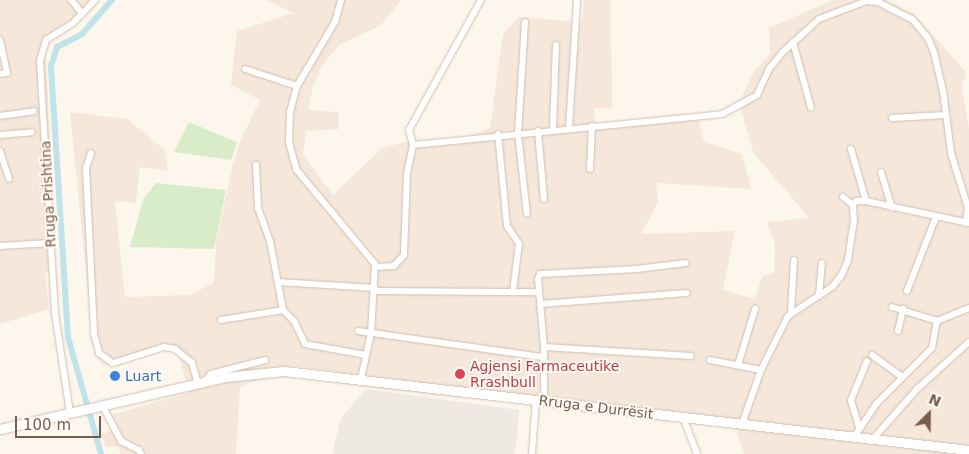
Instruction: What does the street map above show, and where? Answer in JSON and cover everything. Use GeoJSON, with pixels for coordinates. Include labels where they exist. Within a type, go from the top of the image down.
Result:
{"type":"FeatureCollection","features":[{"type":"Feature","properties":{"kind":"main road","name":"Rruga e Durrësit"},"geometry":{"type":"LineString","coordinates":[[0,429],[201,383],[268,371],[969,450]]}},
{"type":"Feature","properties":{"kind":"street"},"geometry":{"type":"LineString","coordinates":[[71,0],[82,13]]}},
{"type":"Feature","properties":{"kind":"street","name":"Rruga Prishtina"},"geometry":{"type":"LineString","coordinates":[[73,412],[55,314],[41,52],[46,40],[72,24],[95,0]]}},
{"type":"Feature","properties":{"kind":"street"},"geometry":{"type":"LineString","coordinates":[[341,0],[336,22],[297,86],[290,118],[292,161],[365,249],[375,267],[371,333],[361,380]]}},
{"type":"Feature","properties":{"kind":"street"},"geometry":{"type":"LineString","coordinates":[[375,267],[394,266],[404,255],[407,173],[413,145],[408,134],[412,123],[427,103],[481,0]]}},
{"type":"Feature","properties":{"kind":"street"},"geometry":{"type":"LineString","coordinates":[[569,128],[577,0]]}},
{"type":"Feature","properties":{"kind":"street"},"geometry":{"type":"LineString","coordinates":[[413,145],[498,134],[722,114],[757,96],[769,69],[793,42],[819,19],[867,1],[888,5],[904,14],[928,38],[937,63],[950,153],[968,208],[967,223],[866,201],[856,201],[853,205]]}},
{"type":"Feature","properties":{"kind":"street"},"geometry":{"type":"LineString","coordinates":[[525,22],[518,133],[527,214]]}},
{"type":"Feature","properties":{"kind":"street"},"geometry":{"type":"LineString","coordinates":[[0,40],[8,73],[0,74]]}},
{"type":"Feature","properties":{"kind":"street"},"geometry":{"type":"LineString","coordinates":[[793,42],[812,108]]}},
{"type":"Feature","properties":{"kind":"street"},"geometry":{"type":"LineString","coordinates":[[554,129],[556,45]]}},
{"type":"Feature","properties":{"kind":"street"},"geometry":{"type":"LineString","coordinates":[[245,69],[297,86]]}},
{"type":"Feature","properties":{"kind":"street"},"geometry":{"type":"LineString","coordinates":[[0,116],[34,111]]}},
{"type":"Feature","properties":{"kind":"street"},"geometry":{"type":"LineString","coordinates":[[892,118],[946,115]]}},
{"type":"Feature","properties":{"kind":"street"},"geometry":{"type":"LineString","coordinates":[[590,168],[592,126]]}},
{"type":"Feature","properties":{"kind":"street"},"geometry":{"type":"LineString","coordinates":[[538,131],[544,200]]}},
{"type":"Feature","properties":{"kind":"street"},"geometry":{"type":"LineString","coordinates":[[0,135],[32,132]]}},
{"type":"Feature","properties":{"kind":"street"},"geometry":{"type":"LineString","coordinates":[[498,134],[507,226],[519,244],[513,291]]}},
{"type":"Feature","properties":{"kind":"street"},"geometry":{"type":"LineString","coordinates":[[851,149],[866,201]]}},
{"type":"Feature","properties":{"kind":"street"},"geometry":{"type":"LineString","coordinates":[[0,151],[9,179]]}},
{"type":"Feature","properties":{"kind":"street"},"geometry":{"type":"LineString","coordinates":[[90,153],[86,168],[94,333],[100,353],[114,363],[164,347],[175,349],[192,363],[201,383],[211,374],[265,360]]}},
{"type":"Feature","properties":{"kind":"street"},"geometry":{"type":"LineString","coordinates":[[256,165],[258,208],[270,241],[283,310],[294,321],[305,344],[366,355]]}},
{"type":"Feature","properties":{"kind":"street"},"geometry":{"type":"LineString","coordinates":[[881,172],[892,207]]}},
{"type":"Feature","properties":{"kind":"street"},"geometry":{"type":"LineString","coordinates":[[791,311],[832,287],[845,268],[854,220],[853,205],[843,197]]}},
{"type":"Feature","properties":{"kind":"street"},"geometry":{"type":"LineString","coordinates":[[907,291],[936,217]]}},
{"type":"Feature","properties":{"kind":"street"},"geometry":{"type":"LineString","coordinates":[[0,246],[50,243]]}},
{"type":"Feature","properties":{"kind":"street"},"geometry":{"type":"LineString","coordinates":[[742,424],[761,370],[791,311],[794,260]]}},
{"type":"Feature","properties":{"kind":"street"},"geometry":{"type":"LineString","coordinates":[[532,454],[544,357],[538,292],[538,279],[542,272],[630,270],[686,263]]}},
{"type":"Feature","properties":{"kind":"street"},"geometry":{"type":"LineString","coordinates":[[819,296],[822,263]]}},
{"type":"Feature","properties":{"kind":"street"},"geometry":{"type":"LineString","coordinates":[[278,282],[375,290],[538,292]]}},
{"type":"Feature","properties":{"kind":"street"},"geometry":{"type":"LineString","coordinates":[[540,304],[687,293]]}},
{"type":"Feature","properties":{"kind":"street"},"geometry":{"type":"LineString","coordinates":[[892,307],[937,321],[969,308]]}},
{"type":"Feature","properties":{"kind":"street"},"geometry":{"type":"LineString","coordinates":[[738,365],[755,309]]}},
{"type":"Feature","properties":{"kind":"street"},"geometry":{"type":"LineString","coordinates":[[221,320],[283,310]]}},
{"type":"Feature","properties":{"kind":"street"},"geometry":{"type":"LineString","coordinates":[[898,331],[903,310]]}},
{"type":"Feature","properties":{"kind":"street"},"geometry":{"type":"LineString","coordinates":[[854,437],[860,427],[902,378],[932,348],[937,321]]}},
{"type":"Feature","properties":{"kind":"street"},"geometry":{"type":"LineString","coordinates":[[358,331],[544,357]]}},
{"type":"Feature","properties":{"kind":"street"},"geometry":{"type":"LineString","coordinates":[[873,439],[917,388],[969,342]]}},
{"type":"Feature","properties":{"kind":"street"},"geometry":{"type":"LineString","coordinates":[[544,347],[690,356]]}},
{"type":"Feature","properties":{"kind":"street"},"geometry":{"type":"LineString","coordinates":[[872,355],[902,378]]}},
{"type":"Feature","properties":{"kind":"street"},"geometry":{"type":"LineString","coordinates":[[710,360],[761,370]]}},
{"type":"Feature","properties":{"kind":"street"},"geometry":{"type":"LineString","coordinates":[[860,427],[851,400],[866,361]]}},
{"type":"Feature","properties":{"kind":"street"},"geometry":{"type":"LineString","coordinates":[[101,405],[121,441],[139,450],[141,454]]}},
{"type":"Feature","properties":{"kind":"street"},"geometry":{"type":"LineString","coordinates":[[683,417],[697,454]]}},
{"type":"Feature","properties":{"kind":"shaded area"},"geometry":{"type":"Polygon","coordinates":[[[0,0],[99,0],[71,28],[50,34],[46,52],[55,270],[45,273],[49,309],[0,324],[0,0]]]}},
{"type":"Feature","properties":{"kind":"shaded area"},"geometry":{"type":"Polygon","coordinates":[[[266,0],[401,0],[381,25],[339,45],[321,67],[313,87],[308,110],[338,112],[339,129],[306,131],[303,155],[333,195],[382,148],[405,142],[450,144],[490,128],[503,34],[519,17],[582,22],[584,0],[611,0],[612,108],[594,108],[595,125],[697,113],[704,142],[742,154],[751,189],[656,183],[658,202],[641,234],[735,231],[723,290],[755,299],[762,276],[774,273],[775,245],[767,222],[809,218],[753,152],[739,103],[754,71],[770,54],[769,28],[833,0],[886,0],[913,13],[966,72],[962,88],[969,129],[969,454],[744,454],[734,422],[383,389],[340,372],[294,366],[240,387],[236,454],[121,454],[118,447],[106,447],[101,435],[111,430],[110,415],[189,393],[177,347],[103,366],[94,352],[70,112],[127,119],[165,150],[168,171],[140,167],[136,203],[115,201],[125,297],[189,295],[214,283],[216,242],[232,168],[241,139],[260,100],[231,85],[237,31],[294,13],[266,0]]]}},
{"type":"Feature","properties":{"kind":"shaded area"},"geometry":{"type":"Polygon","coordinates":[[[366,389],[519,410],[515,454],[332,454],[341,418],[366,389]]]}},
{"type":"Feature","properties":{"kind":"green space"},"geometry":{"type":"Polygon","coordinates":[[[189,122],[237,142],[231,160],[174,152],[189,122]]]}},
{"type":"Feature","properties":{"kind":"green space"},"geometry":{"type":"Polygon","coordinates":[[[156,183],[226,190],[214,249],[130,247],[143,200],[156,183]]]}},
{"type":"Feature","properties":{"kind":"waterway"},"geometry":{"type":"LineString","coordinates":[[101,454],[68,337],[51,66],[57,47],[82,34],[112,0]]}},
{"type":"Feature","properties":{"kind":"place","name":"Agjensi Farmaceutike Rrashbull"},"geometry":{"type":"Point","coordinates":[460,374]}},
{"type":"Feature","properties":{"kind":"place","name":"Luart"},"geometry":{"type":"Point","coordinates":[115,376]}}]}
